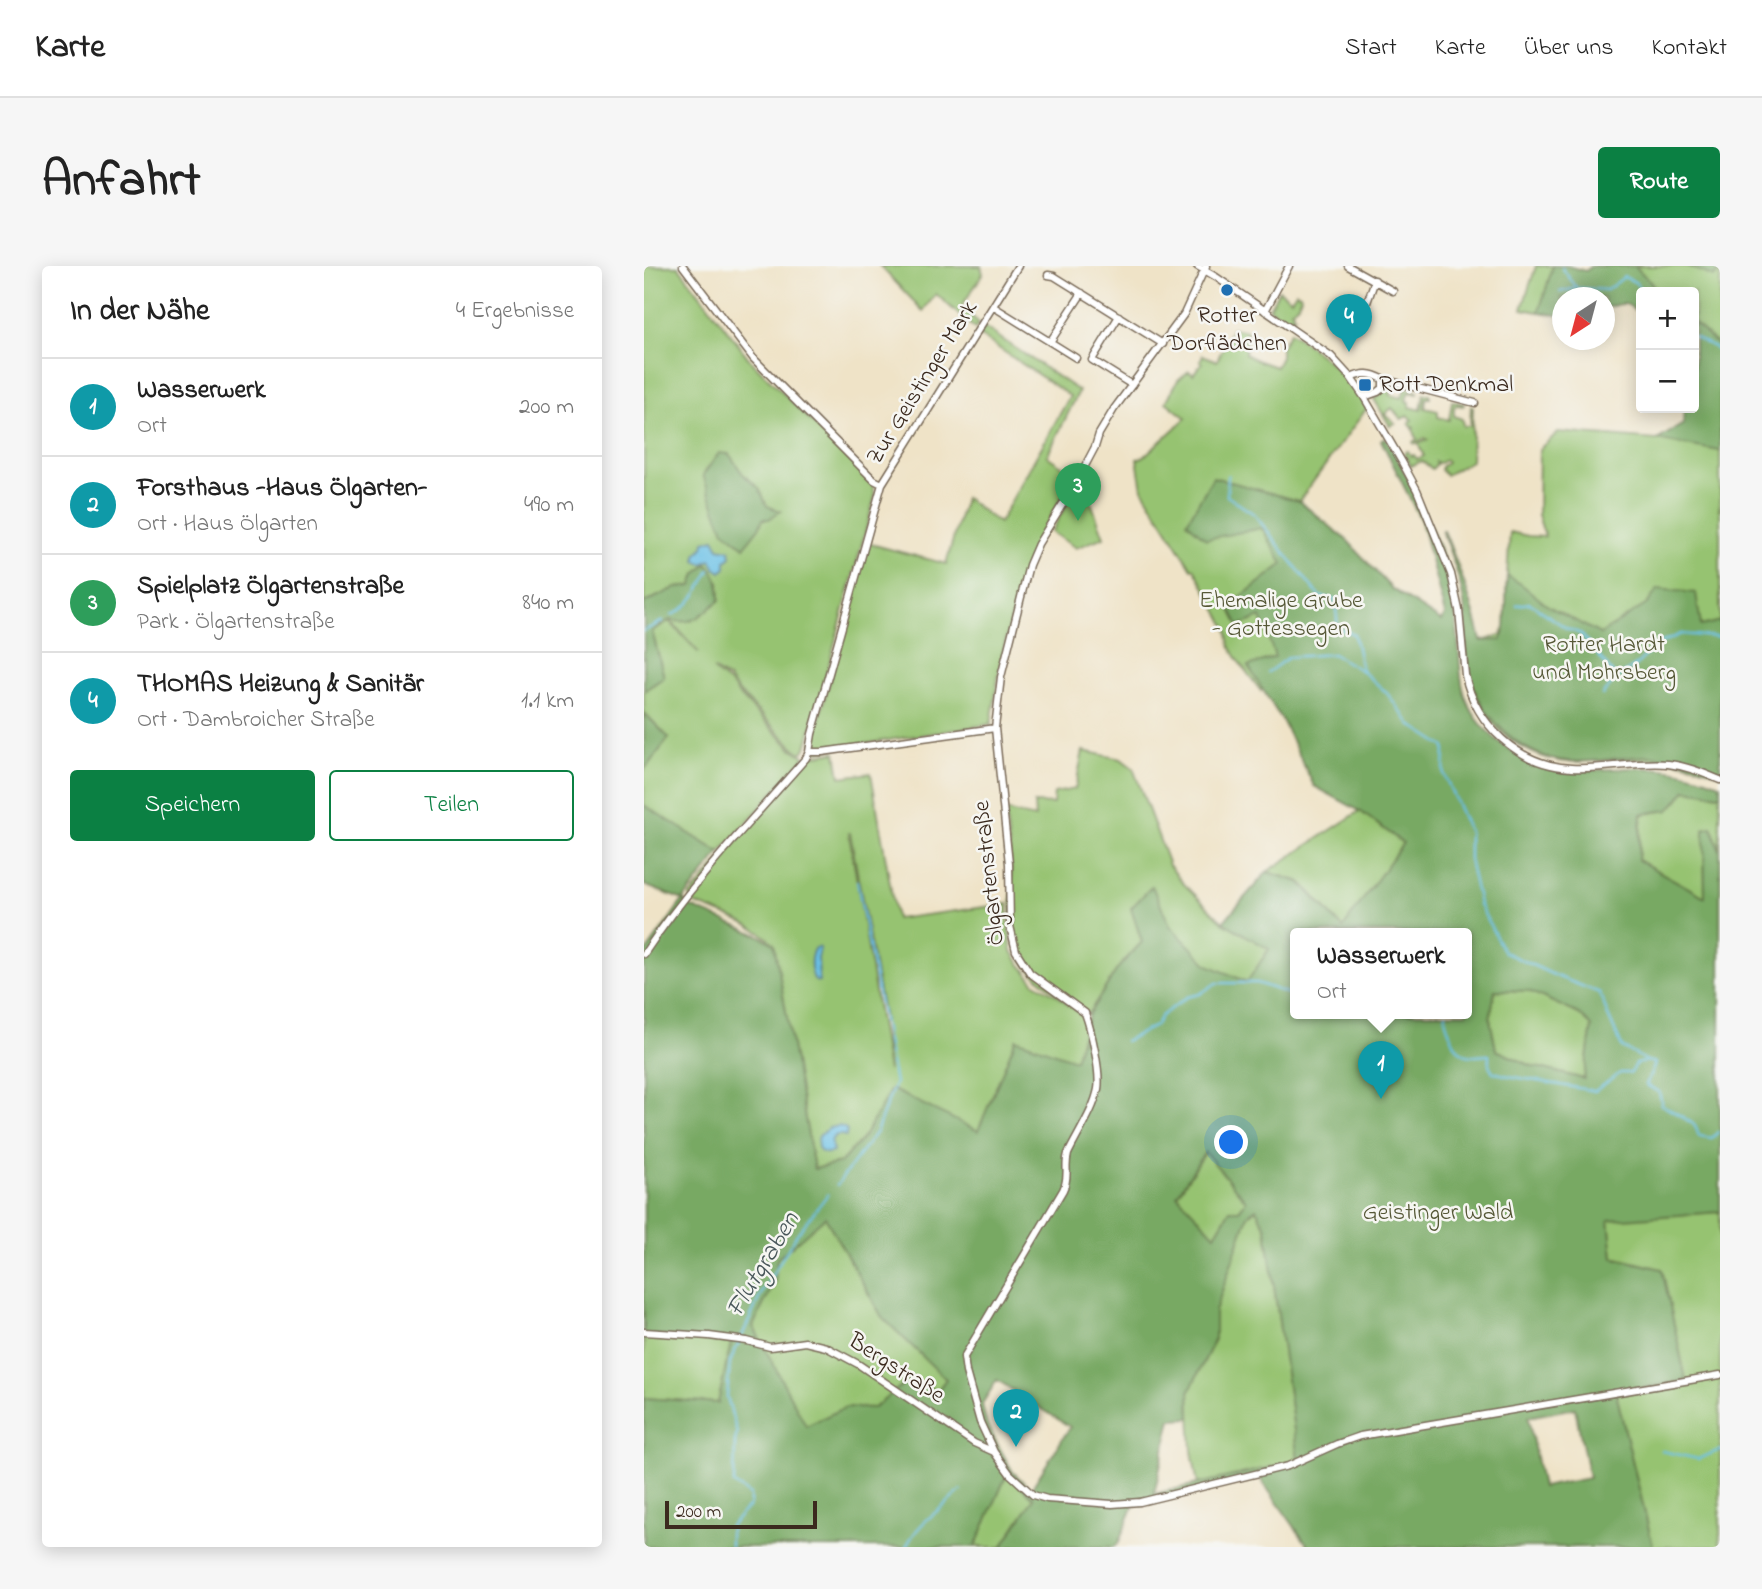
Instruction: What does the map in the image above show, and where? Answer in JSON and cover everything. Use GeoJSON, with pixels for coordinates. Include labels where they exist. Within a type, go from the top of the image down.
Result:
{"type":"FeatureCollection","features":[{"type":"Feature","properties":{"kind":"street"},"geometry":{"type":"LineString","coordinates":[[683,266],[753,358],[874,480],[882,484]]}},
{"type":"Feature","properties":{"kind":"street","name":"Zur Geistinger Mark"},"geometry":{"type":"LineString","coordinates":[[809,752],[882,484],[1018,266]]}},
{"type":"Feature","properties":{"kind":"street"},"geometry":{"type":"LineString","coordinates":[[1265,311],[1289,266]]}},
{"type":"Feature","properties":{"kind":"street"},"geometry":{"type":"LineString","coordinates":[[1348,266],[1393,291]]}},
{"type":"Feature","properties":{"kind":"street"},"geometry":{"type":"LineString","coordinates":[[1202,267],[1331,356],[1364,397],[1402,462],[1433,526],[1451,574],[1459,610],[1467,687],[1477,709],[1500,738],[1522,753],[1550,765],[1571,768],[1632,763],[1667,764],[1682,766],[1720,780]]}},
{"type":"Feature","properties":{"kind":"street","name":"Ölgartenstraße"},"geometry":{"type":"LineString","coordinates":[[994,1452],[980,1422],[964,1357],[1063,1190],[1068,1176],[1068,1154],[1098,1091],[1097,1067],[1084,1013],[1030,973],[1016,951],[1010,926],[1009,864],[995,728],[1005,655],[1029,565],[1038,544],[1077,481],[1114,409],[1184,314],[1202,267]]}},
{"type":"Feature","properties":{"kind":"street"},"geometry":{"type":"LineString","coordinates":[[1048,275],[1055,276],[1163,344]]}},
{"type":"Feature","properties":{"kind":"street"},"geometry":{"type":"LineString","coordinates":[[1358,328],[1375,280]]}},
{"type":"Feature","properties":{"kind":"street"},"geometry":{"type":"LineString","coordinates":[[1050,342],[1082,293]]}},
{"type":"Feature","properties":{"kind":"street"},"geometry":{"type":"LineString","coordinates":[[994,306],[1076,358]]}},
{"type":"Feature","properties":{"kind":"street"},"geometry":{"type":"LineString","coordinates":[[1119,316],[1092,360],[1132,386]]}},
{"type":"Feature","properties":{"kind":"street"},"geometry":{"type":"LineString","coordinates":[[1351,378],[1361,373],[1370,374],[1475,404]]}},
{"type":"Feature","properties":{"kind":"street"},"geometry":{"type":"LineString","coordinates":[[1364,397],[1383,388],[1383,379]]}},
{"type":"Feature","properties":{"kind":"street"},"geometry":{"type":"LineString","coordinates":[[644,954],[691,890],[809,752],[995,728]]}},
{"type":"Feature","properties":{"kind":"street","name":"Bergstraße"},"geometry":{"type":"LineString","coordinates":[[644,1332],[709,1336],[770,1347],[804,1342],[826,1347],[858,1364],[974,1443],[994,1452]]}},
{"type":"Feature","properties":{"kind":"street"},"geometry":{"type":"LineString","coordinates":[[994,1452],[1010,1474],[1033,1495],[1047,1499],[1112,1504],[1140,1502],[1288,1466],[1360,1436],[1720,1375]]}},
{"type":"Feature","properties":{"kind":"green space"},"geometry":{"type":"Polygon","coordinates":[[[644,266],[678,266],[751,361],[872,482],[875,496],[806,748],[801,753],[793,747],[729,679],[713,669],[733,686],[791,748],[804,756],[720,853],[644,805],[644,770],[669,738],[644,712],[644,691],[664,677],[652,631],[669,621],[699,653],[670,620],[697,618],[720,600],[719,581],[696,574],[692,586],[675,588],[644,603],[644,266]]]}},
{"type":"Feature","properties":{"kind":"green space"},"geometry":{"type":"Polygon","coordinates":[[[880,266],[981,266],[983,274],[961,307],[979,323],[975,329],[936,294],[923,311],[880,266]]]}},
{"type":"Feature","properties":{"kind":"green space"},"geometry":{"type":"Polygon","coordinates":[[[1536,266],[1553,266],[1539,312],[1522,309],[1536,266]]]}},
{"type":"Feature","properties":{"kind":"green space"},"geometry":{"type":"Polygon","coordinates":[[[1553,266],[1586,271],[1591,266],[1635,266],[1655,287],[1636,287],[1636,312],[1625,304],[1615,306],[1615,287],[1552,287],[1552,314],[1539,312],[1553,266]]]}},
{"type":"Feature","properties":{"kind":"green space","name":"Rotter Hardt und Mohrsberg"},"geometry":{"type":"Polygon","coordinates":[[[1612,266],[1720,266],[1720,721],[1714,733],[1720,774],[1681,762],[1662,760],[1566,762],[1551,759],[1511,740],[1490,719],[1474,693],[1464,645],[1501,635],[1507,625],[1510,532],[1545,537],[1538,515],[1539,449],[1559,432],[1678,444],[1692,413],[1699,413],[1699,287],[1636,287],[1634,301],[1615,299],[1615,287],[1593,287],[1580,275],[1612,266]]]}},
{"type":"Feature","properties":{"kind":"green space"},"geometry":{"type":"Polygon","coordinates":[[[1687,266],[1720,266],[1720,268],[1714,277],[1687,266]]]}},
{"type":"Feature","properties":{"kind":"green space"},"geometry":{"type":"Polygon","coordinates":[[[1279,290],[1291,299],[1296,292],[1301,297],[1291,310],[1295,316],[1289,322],[1269,308],[1279,290]]]}},
{"type":"Feature","properties":{"kind":"green space"},"geometry":{"type":"Polygon","coordinates":[[[984,327],[1079,391],[1047,456],[1075,475],[1033,546],[1018,590],[1001,659],[991,724],[818,751],[812,746],[867,543],[946,564],[965,498],[999,523],[1070,396],[979,335],[984,327]]]}},
{"type":"Feature","properties":{"kind":"green space","name":"Ehemalige Grube - Gottessegen"},"geometry":{"type":"Polygon","coordinates":[[[1232,328],[1247,331],[1245,354],[1276,367],[1281,357],[1281,347],[1290,332],[1343,375],[1360,396],[1367,408],[1299,501],[1229,482],[1230,492],[1234,494],[1243,487],[1247,502],[1257,508],[1270,523],[1301,565],[1325,588],[1335,591],[1343,598],[1348,625],[1360,635],[1370,663],[1414,717],[1431,732],[1448,730],[1455,743],[1455,774],[1471,795],[1473,825],[1479,835],[1475,868],[1494,916],[1527,948],[1584,983],[1619,999],[1638,1031],[1643,1051],[1654,1052],[1660,1058],[1652,1080],[1674,1101],[1684,1106],[1688,1104],[1708,1130],[1714,1133],[1720,1127],[1720,1137],[1714,1143],[1707,1146],[1693,1141],[1659,1111],[1652,1096],[1639,1085],[1641,1070],[1620,1079],[1608,1094],[1595,1099],[1531,1085],[1511,1089],[1486,1084],[1490,1079],[1477,1062],[1457,1059],[1447,1054],[1440,1053],[1403,1066],[1375,1035],[1370,1019],[1455,1019],[1463,1044],[1474,1045],[1491,1040],[1491,1056],[1498,1065],[1514,1071],[1541,1071],[1588,1083],[1596,1083],[1628,1060],[1609,1037],[1592,1003],[1517,961],[1480,923],[1467,904],[1468,894],[1462,878],[1469,848],[1457,829],[1451,792],[1442,777],[1440,755],[1406,731],[1387,704],[1373,694],[1348,666],[1339,663],[1291,663],[1285,672],[1289,679],[1287,686],[1272,682],[1261,691],[1239,662],[1230,646],[1227,628],[1194,568],[1192,569],[1142,489],[1137,459],[1143,457],[1186,418],[1166,402],[1178,380],[1189,371],[1193,374],[1202,363],[1200,361],[1203,355],[1217,361],[1232,328]]]}},
{"type":"Feature","properties":{"kind":"green space"},"geometry":{"type":"Polygon","coordinates":[[[1699,328],[1720,347],[1720,451],[1657,440],[1683,424],[1684,413],[1699,413],[1699,328]]]}},
{"type":"Feature","properties":{"kind":"green space"},"geometry":{"type":"Polygon","coordinates":[[[1392,384],[1390,395],[1402,398],[1405,388],[1418,392],[1408,393],[1406,401],[1410,402],[1410,407],[1421,410],[1424,394],[1430,395],[1430,398],[1426,398],[1425,408],[1438,411],[1438,417],[1449,420],[1452,401],[1464,404],[1454,407],[1454,416],[1462,419],[1463,426],[1470,426],[1471,406],[1473,407],[1471,461],[1446,475],[1441,470],[1447,463],[1445,460],[1436,462],[1432,469],[1422,461],[1411,466],[1404,453],[1408,451],[1417,459],[1424,456],[1418,444],[1428,440],[1425,438],[1414,444],[1417,439],[1414,427],[1409,423],[1412,420],[1408,416],[1401,419],[1392,408],[1385,414],[1395,423],[1390,426],[1374,399],[1392,384]]]}},
{"type":"Feature","properties":{"kind":"green space","name":"Geistinger Wald"},"geometry":{"type":"Polygon","coordinates":[[[1385,437],[1412,487],[1445,562],[1454,604],[1463,688],[1473,713],[1491,735],[1513,752],[1551,768],[1577,771],[1663,769],[1720,784],[1720,795],[1686,790],[1669,810],[1641,814],[1638,860],[1705,897],[1704,829],[1712,827],[1720,852],[1720,1212],[1609,1220],[1613,1258],[1662,1269],[1686,1380],[1616,1393],[1653,1547],[1309,1547],[1259,1477],[1134,1505],[1118,1544],[1113,1547],[1002,1547],[1034,1498],[1007,1474],[975,1547],[644,1547],[644,1398],[718,1403],[731,1343],[644,1334],[644,955],[683,900],[691,907],[774,944],[814,1169],[840,1163],[864,1137],[891,1089],[978,1131],[1016,1039],[1075,1060],[1089,1014],[1118,968],[1142,942],[1131,908],[1152,886],[1170,926],[1208,965],[1247,982],[1269,949],[1223,922],[1267,872],[1300,882],[1343,928],[1403,843],[1360,811],[1314,786],[1283,722],[1248,666],[1275,657],[1261,617],[1239,626],[1229,606],[1283,564],[1262,528],[1206,539],[1187,522],[1213,477],[1299,501],[1348,541],[1391,588],[1441,621],[1445,615],[1421,521],[1381,440],[1385,437]],[[1495,990],[1490,1019],[1496,1050],[1532,1066],[1584,1079],[1592,1026],[1579,1014],[1529,991],[1495,990]],[[1205,1152],[1177,1195],[1215,1235],[1230,1210],[1239,1210],[1246,1201],[1205,1152]],[[1256,1209],[1248,1215],[1215,1311],[1215,1339],[1189,1392],[1190,1418],[1171,1419],[1154,1494],[1298,1459],[1266,1228],[1256,1209]],[[825,1217],[777,1259],[775,1281],[753,1326],[806,1426],[846,1407],[874,1408],[911,1378],[937,1391],[946,1379],[882,1317],[825,1217]],[[997,1380],[982,1404],[987,1425],[1013,1472],[1031,1489],[1070,1427],[997,1380]],[[1575,1408],[1528,1417],[1542,1487],[1589,1478],[1575,1408]]]}},
{"type":"Feature","properties":{"kind":"green space"},"geometry":{"type":"Polygon","coordinates":[[[719,453],[729,454],[743,474],[759,488],[767,506],[781,511],[769,519],[763,519],[744,547],[724,531],[703,475],[719,453]]]}},
{"type":"Feature","properties":{"kind":"green space"},"geometry":{"type":"Polygon","coordinates":[[[1082,478],[1104,537],[1076,548],[1051,532],[1082,478]]]}},
{"type":"Feature","properties":{"kind":"green space"},"geometry":{"type":"Polygon","coordinates":[[[1442,531],[1465,585],[1481,641],[1501,640],[1505,628],[1507,576],[1548,606],[1600,634],[1647,604],[1658,589],[1696,593],[1701,626],[1720,621],[1720,774],[1687,762],[1662,757],[1642,756],[1578,762],[1551,758],[1520,744],[1507,734],[1485,708],[1471,678],[1462,594],[1442,531]]]}},
{"type":"Feature","properties":{"kind":"green space"},"geometry":{"type":"Polygon","coordinates":[[[707,564],[717,580],[720,600],[692,620],[670,620],[652,631],[664,677],[644,691],[644,603],[675,588],[692,586],[696,574],[707,564]]]}},
{"type":"Feature","properties":{"kind":"green space"},"geometry":{"type":"Polygon","coordinates":[[[644,713],[669,738],[644,770],[644,713]]]}},
{"type":"Feature","properties":{"kind":"green space"},"geometry":{"type":"Polygon","coordinates":[[[1083,751],[1121,759],[1133,768],[1169,865],[1183,883],[1223,922],[1269,949],[1255,972],[1290,997],[1290,1000],[1183,989],[1131,908],[1142,942],[1118,968],[1088,1014],[1035,975],[1022,957],[1014,932],[1011,857],[1005,811],[1035,818],[1034,803],[1053,804],[1054,793],[1075,789],[1083,751]]]}},
{"type":"Feature","properties":{"kind":"green space"},"geometry":{"type":"Polygon","coordinates":[[[836,752],[840,777],[871,773],[896,919],[1008,904],[1012,951],[1018,961],[1035,983],[1058,996],[1086,1022],[1075,1061],[1016,1039],[978,1132],[891,1089],[864,1137],[840,1163],[814,1169],[774,944],[746,924],[693,903],[690,896],[810,756],[836,752]],[[849,833],[888,1071],[883,1013],[850,833],[849,833]]]}},
{"type":"Feature","properties":{"kind":"green space"},"geometry":{"type":"Polygon","coordinates":[[[1686,790],[1720,795],[1720,852],[1712,827],[1704,829],[1705,898],[1638,860],[1642,814],[1669,810],[1686,790]]]}},
{"type":"Feature","properties":{"kind":"green space"},"geometry":{"type":"Polygon","coordinates":[[[644,805],[720,853],[683,900],[644,885],[644,805]]]}},
{"type":"Feature","properties":{"kind":"green space"},"geometry":{"type":"Polygon","coordinates":[[[1360,811],[1403,843],[1343,928],[1301,882],[1267,872],[1360,811]]]}},
{"type":"Feature","properties":{"kind":"green space"},"geometry":{"type":"Polygon","coordinates":[[[1495,990],[1529,991],[1579,1014],[1592,1026],[1584,1079],[1532,1066],[1496,1050],[1490,1019],[1495,990]]]}},
{"type":"Feature","properties":{"kind":"green space"},"geometry":{"type":"Polygon","coordinates":[[[1206,1152],[1246,1201],[1239,1210],[1230,1210],[1215,1236],[1177,1195],[1206,1152]]]}},
{"type":"Feature","properties":{"kind":"green space"},"geometry":{"type":"Polygon","coordinates":[[[1256,1209],[1266,1228],[1298,1459],[1198,1485],[1192,1451],[1189,1392],[1215,1339],[1215,1311],[1248,1215],[1256,1209]]]}},
{"type":"Feature","properties":{"kind":"green space"},"geometry":{"type":"Polygon","coordinates":[[[1720,1212],[1720,1547],[1653,1547],[1616,1393],[1686,1380],[1662,1269],[1613,1257],[1609,1219],[1720,1212]]]}},
{"type":"Feature","properties":{"kind":"green space"},"geometry":{"type":"Polygon","coordinates":[[[825,1217],[882,1317],[946,1379],[937,1391],[911,1379],[874,1408],[846,1407],[806,1427],[753,1326],[775,1281],[776,1259],[825,1217]]]}},
{"type":"Feature","properties":{"kind":"green space"},"geometry":{"type":"Polygon","coordinates":[[[644,1334],[731,1343],[718,1403],[644,1398],[644,1334]]]}},
{"type":"Feature","properties":{"kind":"green space"},"geometry":{"type":"Polygon","coordinates":[[[1007,1474],[1034,1498],[1002,1547],[975,1547],[1007,1474]]]}},
{"type":"Feature","properties":{"kind":"water"},"geometry":{"type":"Polygon","coordinates":[[[714,539],[719,548],[730,550],[731,557],[721,572],[711,560],[702,564],[696,561],[696,555],[703,548],[704,542],[714,539]]]}},
{"type":"Feature","properties":{"kind":"water"},"geometry":{"type":"Polygon","coordinates":[[[818,947],[819,982],[815,981],[811,965],[812,953],[818,947]]]}},
{"type":"Feature","properties":{"kind":"water"},"geometry":{"type":"Polygon","coordinates":[[[829,1128],[845,1128],[846,1136],[839,1135],[832,1139],[833,1152],[822,1152],[818,1145],[819,1136],[829,1128]]]}},
{"type":"Feature","properties":{"kind":"water"},"geometry":{"type":"Polygon","coordinates":[[[1006,1412],[1011,1412],[1020,1419],[1018,1436],[1008,1432],[1006,1412]]]}},
{"type":"Feature","properties":{"kind":"waterway"},"geometry":{"type":"LineString","coordinates":[[1562,268],[1577,288],[1607,290],[1624,277],[1639,287]]}},
{"type":"Feature","properties":{"kind":"waterway"},"geometry":{"type":"LineString","coordinates":[[1699,340],[1720,353]]}},
{"type":"Feature","properties":{"kind":"waterway"},"geometry":{"type":"LineString","coordinates":[[1228,475],[1227,496],[1254,514],[1319,596],[1335,600],[1338,628],[1354,634],[1362,671]]}},
{"type":"Feature","properties":{"kind":"waterway"},"geometry":{"type":"LineString","coordinates":[[672,615],[690,602],[710,570]]}},
{"type":"Feature","properties":{"kind":"waterway"},"geometry":{"type":"LineString","coordinates":[[1517,605],[1530,603],[1566,628],[1581,634],[1616,677]]}},
{"type":"Feature","properties":{"kind":"waterway"},"geometry":{"type":"LineString","coordinates":[[644,631],[663,621]]}},
{"type":"Feature","properties":{"kind":"waterway"},"geometry":{"type":"LineString","coordinates":[[1602,695],[1617,678],[1636,665],[1658,644],[1681,634],[1717,637]]}},
{"type":"Feature","properties":{"kind":"waterway"},"geometry":{"type":"LineString","coordinates":[[1268,672],[1289,657],[1333,654],[1362,671],[1386,692],[1411,725],[1445,747],[1444,774],[1469,832],[1469,859],[1479,904],[1504,952],[1600,993],[1622,1047],[1647,1061]]}},
{"type":"Feature","properties":{"kind":"waterway","name":"Flutgraben"},"geometry":{"type":"LineString","coordinates":[[837,1185],[876,1132],[895,1083],[857,881]]}},
{"type":"Feature","properties":{"kind":"waterway"},"geometry":{"type":"LineString","coordinates":[[1125,1041],[1155,1026],[1161,1016],[1187,997],[1200,994],[1216,983],[1257,983],[1290,994]]}},
{"type":"Feature","properties":{"kind":"waterway"},"geometry":{"type":"LineString","coordinates":[[1446,1019],[1454,1043],[1461,1052],[1470,1056],[1489,1055],[1489,1065],[1493,1072],[1509,1076],[1595,1091],[1620,1073],[1631,1073],[1636,1064],[1647,1061],[1655,1063],[1646,1085],[1659,1092],[1662,1105],[1692,1123],[1699,1136],[1712,1138],[1718,1132]]}},
{"type":"Feature","properties":{"kind":"waterway","name":"Flutgraben"},"geometry":{"type":"LineString","coordinates":[[730,1547],[730,1526],[750,1505],[750,1495],[734,1484],[737,1433],[727,1397],[730,1362],[763,1290],[797,1234],[828,1194]]}},
{"type":"Feature","properties":{"kind":"waterway"},"geometry":{"type":"LineString","coordinates":[[1662,1451],[1698,1459],[1720,1450]]}},
{"type":"Feature","properties":{"kind":"waterway"},"geometry":{"type":"LineString","coordinates":[[906,1547],[924,1522],[961,1490]]}},
{"type":"Feature","properties":{"kind":"place","name":"Rotter Dorflädchen"},"geometry":{"type":"Point","coordinates":[1227,290]}},
{"type":"Feature","properties":{"kind":"place","name":"THOMAS Heizung & Sanitär"},"geometry":{"type":"Point","coordinates":[1349,352]}},
{"type":"Feature","properties":{"kind":"place","name":"Rott Denkmal"},"geometry":{"type":"Point","coordinates":[1365,385]}},
{"type":"Feature","properties":{"kind":"place","name":"Spielplatz Ölgartenstraße"},"geometry":{"type":"Point","coordinates":[1078,521]}},
{"type":"Feature","properties":{"kind":"place","name":"Wasserwerk"},"geometry":{"type":"Point","coordinates":[1381,1099]}},
{"type":"Feature","properties":{"kind":"place","name":"Forsthaus -Haus Ölgarten-"},"geometry":{"type":"Point","coordinates":[1016,1447]}}]}
